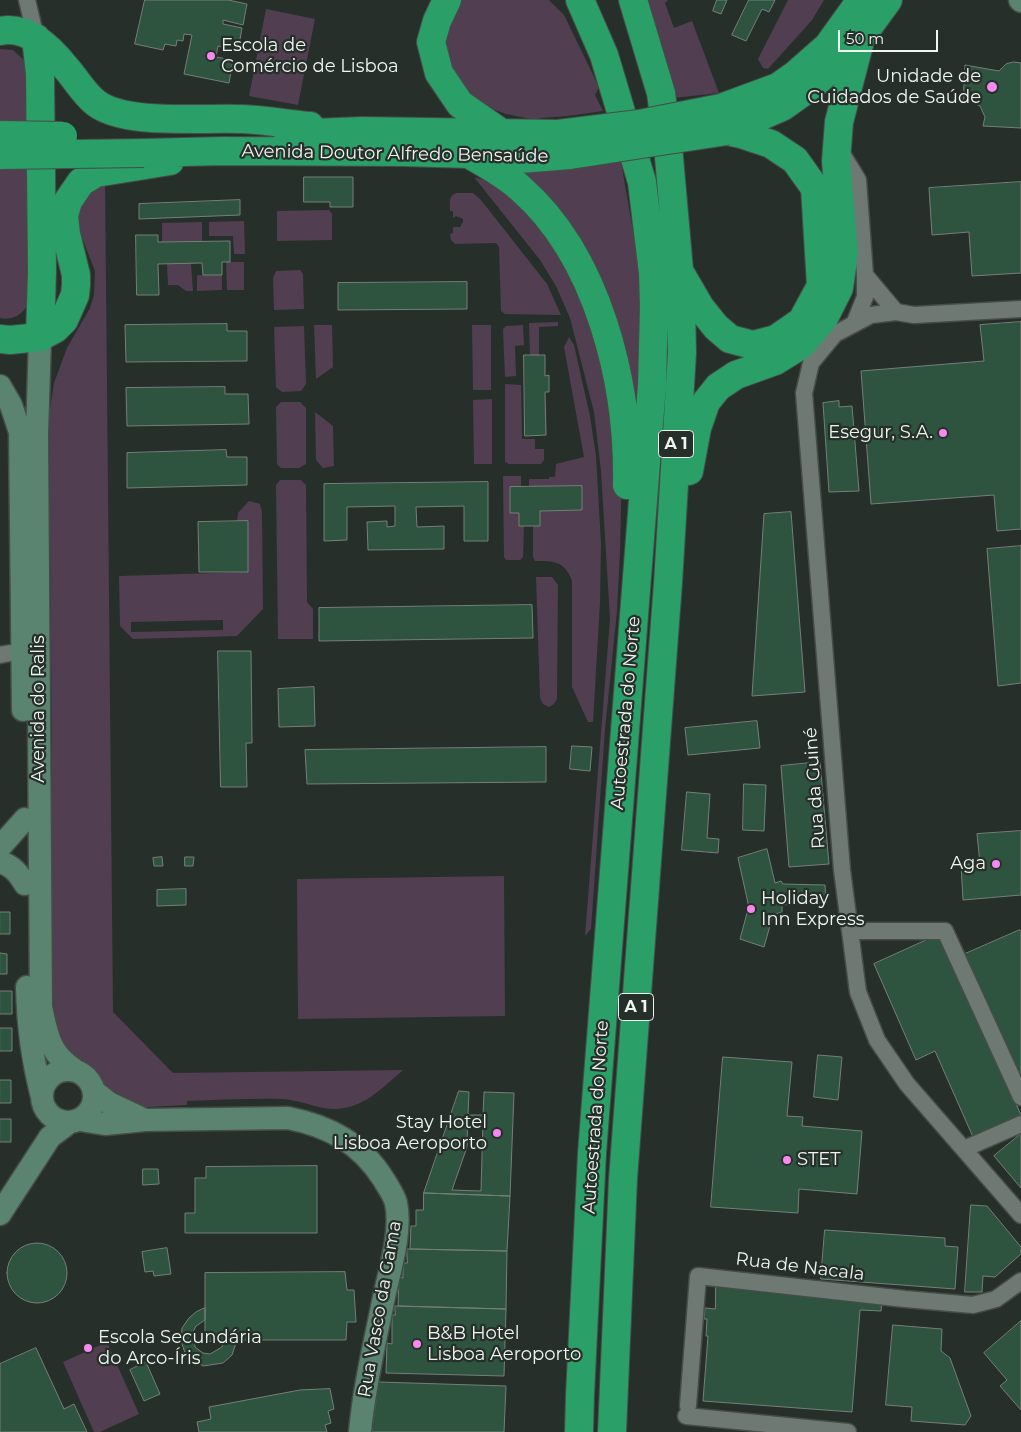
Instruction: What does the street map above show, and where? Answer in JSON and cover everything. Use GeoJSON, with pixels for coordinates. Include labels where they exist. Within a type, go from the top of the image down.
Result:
{"type":"FeatureCollection","features":[{"type":"Feature","properties":{"kind":"highway"},"geometry":{"type":"LineString","coordinates":[[447,0],[437,20],[431,42],[439,73],[460,104],[500,132]]}},
{"type":"Feature","properties":{"kind":"highway","name":"Autoestrada do Norte"},"geometry":{"type":"LineString","coordinates":[[612,1432],[623,1179],[668,583],[682,353],[679,270],[668,146],[661,93],[633,0]]}},
{"type":"Feature","properties":{"kind":"highway"},"geometry":{"type":"LineString","coordinates":[[758,93],[805,44],[842,0]]}},
{"type":"Feature","properties":{"kind":"highway","name":"Avenida Doutor Alfredo Bensaúde"},"geometry":{"type":"LineString","coordinates":[[724,119],[758,93],[778,86],[795,75],[821,52],[843,26],[881,1]]}},
{"type":"Feature","properties":{"kind":"highway","name":"Avenida Doutor Alfredo Bensaúde"},"geometry":{"type":"LineString","coordinates":[[0,135],[223,151],[402,152],[469,154],[520,159],[564,144],[724,119],[782,107],[805,91],[839,61],[861,37],[881,1]]}},
{"type":"Feature","properties":{"kind":"highway","name":"Autoestrada do Norte"},"geometry":{"type":"LineString","coordinates":[[579,2],[604,55],[642,182],[649,233],[654,307],[654,348],[592,1153],[579,1432]]}},
{"type":"Feature","properties":{"kind":"highway"},"geometry":{"type":"LineString","coordinates":[[0,31],[22,32],[36,38],[59,60],[96,103],[119,114],[172,119],[242,119],[362,131]]}},
{"type":"Feature","properties":{"kind":"highway"},"geometry":{"type":"LineString","coordinates":[[668,583],[697,428],[706,402],[718,387],[736,375],[775,361],[801,345],[824,318],[839,288],[844,253],[836,162],[839,122],[861,37]]}},
{"type":"Feature","properties":{"kind":"highway"},"geometry":{"type":"LineString","coordinates":[[36,38],[40,74],[42,271],[40,337]]}},
{"type":"Feature","properties":{"kind":"highway"},"geometry":{"type":"LineString","coordinates":[[679,270],[700,307],[716,327],[730,339],[753,345],[776,339],[802,321],[821,286],[815,188],[795,160],[771,144],[741,134],[724,119]]}},
{"type":"Feature","properties":{"kind":"highway","name":"Avenida Doutor Alfredo Bensaúde"},"geometry":{"type":"LineString","coordinates":[[0,155],[253,136],[362,131],[500,132],[564,144]]}},
{"type":"Feature","properties":{"kind":"highway"},"geometry":{"type":"LineString","coordinates":[[0,338],[10,340],[40,337],[55,329],[64,320],[75,295],[76,275],[66,234],[64,216],[68,200],[81,182],[96,172],[135,168],[223,151]]}},
{"type":"Feature","properties":{"kind":"highway"},"geometry":{"type":"LineString","coordinates":[[469,154],[504,174],[522,188],[542,211],[562,237],[579,266],[603,322],[614,359],[623,404],[627,444],[628,542],[637,578]]}},
{"type":"Feature","properties":{"kind":"street"},"geometry":{"type":"LineString","coordinates":[[26,0],[36,38]]}},
{"type":"Feature","properties":{"kind":"street"},"geometry":{"type":"LineString","coordinates":[[837,146],[858,180],[865,298],[854,324]]}},
{"type":"Feature","properties":{"kind":"street"},"geometry":{"type":"LineString","coordinates":[[865,275],[896,312]]}},
{"type":"Feature","properties":{"kind":"street","name":"Rua da Guiné"},"geometry":{"type":"LineString","coordinates":[[1021,309],[914,315],[896,312],[871,315],[835,334],[811,363],[804,393],[842,870],[858,992],[877,1040],[907,1084],[1021,1215]]}},
{"type":"Feature","properties":{"kind":"street","name":"Rua da Guiné"},"geometry":{"type":"LineString","coordinates":[[854,324],[874,325],[898,322],[914,315]]}},
{"type":"Feature","properties":{"kind":"street","name":"Avenida do Ralis"},"geometry":{"type":"LineString","coordinates":[[40,337],[37,442],[41,1007],[46,1031],[55,1054],[75,1070]]}},
{"type":"Feature","properties":{"kind":"street","name":"Avenida do Ralis"},"geometry":{"type":"LineString","coordinates":[[0,386],[11,405],[20,432],[28,1026],[31,1052],[42,1097]]}},
{"type":"Feature","properties":{"kind":"street"},"geometry":{"type":"LineString","coordinates":[[0,655],[22,651]]}},
{"type":"Feature","properties":{"kind":"street"},"geometry":{"type":"LineString","coordinates":[[0,847],[25,819]]}},
{"type":"Feature","properties":{"kind":"street"},"geometry":{"type":"LineString","coordinates":[[0,862],[10,865],[26,884]]}},
{"type":"Feature","properties":{"kind":"street"},"geometry":{"type":"LineString","coordinates":[[850,931],[945,931],[1021,1097]]}},
{"type":"Feature","properties":{"kind":"street"},"geometry":{"type":"LineString","coordinates":[[0,1214],[50,1138],[90,1111],[95,1098],[91,1082],[84,1074],[67,1069],[51,1075],[42,1089],[42,1097],[44,1107],[51,1116],[60,1121],[75,1121]]}},
{"type":"Feature","properties":{"kind":"street","name":"Rua Vasco da Gama"},"geometry":{"type":"LineString","coordinates":[[95,1092],[110,1103],[146,1120]]}},
{"type":"Feature","properties":{"kind":"street","name":"Rua Vasco da Gama"},"geometry":{"type":"LineString","coordinates":[[75,1121],[105,1124],[146,1120],[276,1118],[307,1122],[334,1132],[360,1151],[374,1166],[394,1198],[398,1222],[363,1404],[360,1432]]}},
{"type":"Feature","properties":{"kind":"street"},"geometry":{"type":"LineString","coordinates":[[964,1149],[1021,1124]]}},
{"type":"Feature","properties":{"kind":"street","name":"Rua de Nacala"},"geometry":{"type":"LineString","coordinates":[[848,1432],[687,1411],[698,1276],[973,1305],[996,1299],[1021,1281]]}},
{"type":"Feature","properties":{"kind":"shaded area"},"geometry":{"type":"Polygon","coordinates":[[[459,0],[549,0],[564,15],[599,87],[595,95],[603,111],[536,120],[506,114],[484,106],[466,93],[443,53],[444,27],[459,0]]]}},
{"type":"Feature","properties":{"kind":"shaded area"},"geometry":{"type":"Polygon","coordinates":[[[647,0],[668,0],[665,3],[674,28],[692,21],[719,93],[673,98],[647,0]]]}},
{"type":"Feature","properties":{"kind":"shaded area"},"geometry":{"type":"Polygon","coordinates":[[[788,0],[824,0],[812,20],[768,69],[763,68],[758,59],[788,0]]]}},
{"type":"Feature","properties":{"kind":"shaded area"},"geometry":{"type":"Polygon","coordinates":[[[266,9],[315,19],[298,105],[249,96],[266,9]]]}},
{"type":"Feature","properties":{"kind":"shaded area"},"geometry":{"type":"Polygon","coordinates":[[[0,49],[13,50],[25,61],[28,70],[30,300],[22,312],[14,317],[5,319],[0,318],[0,49]]]}},
{"type":"Feature","properties":{"kind":"shaded area"},"geometry":{"type":"Polygon","coordinates":[[[621,162],[638,260],[641,329],[633,466],[621,367],[518,170],[621,162]]]}},
{"type":"Feature","properties":{"kind":"shaded area"},"geometry":{"type":"Polygon","coordinates":[[[474,177],[490,182],[534,214],[596,322],[622,464],[617,611],[605,729],[591,929],[585,936],[610,619],[601,471],[594,412],[570,318],[556,286],[540,260],[474,177]]]}},
{"type":"Feature","properties":{"kind":"shaded area"},"geometry":{"type":"Polygon","coordinates":[[[105,179],[113,1012],[173,1073],[403,1070],[376,1093],[347,1108],[323,1108],[282,1099],[187,1101],[187,1105],[147,1107],[130,1103],[115,1097],[88,1065],[72,1056],[59,1038],[51,1015],[49,966],[52,750],[49,415],[54,383],[67,348],[90,308],[94,295],[95,271],[78,227],[77,217],[81,200],[105,179]]]}},
{"type":"Feature","properties":{"kind":"shaded area"},"geometry":{"type":"Polygon","coordinates":[[[457,193],[473,193],[481,200],[547,284],[561,315],[505,314],[501,311],[499,247],[496,243],[455,244],[451,240],[450,234],[453,233],[453,227],[460,227],[463,222],[463,219],[456,216],[453,218],[453,211],[450,211],[451,197],[457,193]]]}},
{"type":"Feature","properties":{"kind":"shaded area"},"geometry":{"type":"Polygon","coordinates":[[[329,210],[332,214],[332,240],[277,241],[277,211],[329,210]]]}},
{"type":"Feature","properties":{"kind":"shaded area"},"geometry":{"type":"Polygon","coordinates":[[[244,221],[245,254],[234,254],[233,236],[209,236],[209,222],[244,221]]]}},
{"type":"Feature","properties":{"kind":"shaded area"},"geometry":{"type":"Polygon","coordinates":[[[202,222],[202,241],[162,242],[162,223],[202,222]]]}},
{"type":"Feature","properties":{"kind":"shaded area"},"geometry":{"type":"Polygon","coordinates":[[[226,262],[244,262],[244,290],[227,290],[226,262]]]}},
{"type":"Feature","properties":{"kind":"shaded area"},"geometry":{"type":"Polygon","coordinates":[[[191,263],[193,291],[186,291],[178,285],[168,285],[167,264],[191,263]]]}},
{"type":"Feature","properties":{"kind":"shaded area"},"geometry":{"type":"Polygon","coordinates":[[[300,270],[303,274],[304,309],[274,310],[273,278],[276,271],[300,270]]]}},
{"type":"Feature","properties":{"kind":"shaded area"},"geometry":{"type":"Polygon","coordinates":[[[197,275],[222,275],[222,290],[197,291],[197,275]]]}},
{"type":"Feature","properties":{"kind":"shaded area"},"geometry":{"type":"Polygon","coordinates":[[[558,322],[558,326],[539,327],[539,355],[530,355],[529,323],[558,322]]]}},
{"type":"Feature","properties":{"kind":"shaded area"},"geometry":{"type":"Polygon","coordinates":[[[314,325],[332,325],[333,367],[316,379],[314,325]]]}},
{"type":"Feature","properties":{"kind":"shaded area"},"geometry":{"type":"Polygon","coordinates":[[[472,325],[491,325],[491,390],[473,390],[472,325]]]}},
{"type":"Feature","properties":{"kind":"shaded area"},"geometry":{"type":"Polygon","coordinates":[[[523,325],[524,345],[515,346],[516,376],[505,377],[503,329],[506,326],[523,325]]]}},
{"type":"Feature","properties":{"kind":"shaded area"},"geometry":{"type":"Polygon","coordinates":[[[304,326],[306,384],[301,391],[282,392],[276,387],[274,327],[304,326]]]}},
{"type":"Feature","properties":{"kind":"shaded area"},"geometry":{"type":"Polygon","coordinates":[[[569,337],[574,345],[590,416],[596,456],[601,544],[600,603],[593,722],[588,722],[572,687],[572,581],[566,569],[562,566],[548,561],[535,561],[533,557],[533,525],[540,511],[582,510],[582,487],[529,487],[529,479],[549,479],[549,477],[555,477],[556,464],[584,457],[564,347],[569,337]]]}},
{"type":"Feature","properties":{"kind":"shaded area"},"geometry":{"type":"Polygon","coordinates":[[[505,384],[521,385],[522,439],[535,439],[535,449],[544,449],[544,460],[541,464],[509,464],[505,462],[505,384]]]}},
{"type":"Feature","properties":{"kind":"shaded area"},"geometry":{"type":"Polygon","coordinates":[[[492,399],[492,464],[474,464],[473,400],[492,399]]]}},
{"type":"Feature","properties":{"kind":"shaded area"},"geometry":{"type":"Polygon","coordinates":[[[281,402],[300,402],[306,408],[306,464],[299,468],[281,468],[277,464],[276,407],[281,402]]]}},
{"type":"Feature","properties":{"kind":"shaded area"},"geometry":{"type":"Polygon","coordinates":[[[315,412],[333,426],[334,466],[323,468],[316,460],[315,412]]]}},
{"type":"Feature","properties":{"kind":"shaded area"},"geometry":{"type":"Polygon","coordinates":[[[503,476],[521,476],[521,487],[510,488],[510,513],[519,513],[519,525],[524,526],[523,557],[520,560],[506,560],[504,557],[503,476]]]}},
{"type":"Feature","properties":{"kind":"shaded area"},"geometry":{"type":"Polygon","coordinates":[[[280,480],[301,480],[306,485],[307,602],[313,609],[313,639],[278,639],[276,485],[280,480]]]}},
{"type":"Feature","properties":{"kind":"shaded area"},"geometry":{"type":"Polygon","coordinates":[[[249,501],[260,504],[262,512],[263,609],[237,636],[133,639],[120,626],[119,576],[248,572],[248,521],[237,521],[238,513],[249,501]],[[223,620],[131,622],[131,632],[223,630],[223,620]]]}},
{"type":"Feature","properties":{"kind":"shaded area"},"geometry":{"type":"Polygon","coordinates":[[[536,577],[552,577],[558,585],[557,699],[549,707],[543,704],[540,698],[536,577]]]}},
{"type":"Feature","properties":{"kind":"shaded area"},"geometry":{"type":"Polygon","coordinates":[[[504,876],[505,1016],[298,1019],[297,879],[504,876]]]}},
{"type":"Feature","properties":{"kind":"shaded area"},"geometry":{"type":"Polygon","coordinates":[[[107,1342],[139,1414],[100,1432],[94,1432],[63,1362],[107,1342]]]}},
{"type":"Feature","properties":{"kind":"building"},"geometry":{"type":"Polygon","coordinates":[[[145,0],[228,0],[247,4],[243,25],[223,20],[223,24],[242,28],[238,51],[218,46],[216,57],[233,60],[229,83],[184,74],[192,35],[184,34],[183,41],[177,40],[176,46],[165,44],[163,50],[135,44],[145,0]]]}},
{"type":"Feature","properties":{"kind":"building"},"geometry":{"type":"Polygon","coordinates":[[[717,0],[727,0],[721,14],[713,11],[717,0]]]}},
{"type":"Feature","properties":{"kind":"building"},"geometry":{"type":"Polygon","coordinates":[[[749,0],[775,0],[769,12],[762,9],[746,41],[732,35],[749,0]]]}},
{"type":"Feature","properties":{"kind":"building","name":"Unidade de Cuidados de Saúde"},"geometry":{"type":"Polygon","coordinates":[[[1021,63],[1021,128],[983,126],[985,117],[980,106],[972,102],[963,104],[965,65],[999,71],[1006,64],[1021,63]]]}},
{"type":"Feature","properties":{"kind":"building"},"geometry":{"type":"Polygon","coordinates":[[[304,177],[353,177],[353,207],[330,207],[330,202],[304,202],[304,177]]]}},
{"type":"Feature","properties":{"kind":"building"},"geometry":{"type":"Polygon","coordinates":[[[1021,182],[1021,273],[972,276],[969,232],[932,235],[929,188],[1021,182]]]}},
{"type":"Feature","properties":{"kind":"building"},"geometry":{"type":"Polygon","coordinates":[[[240,200],[240,215],[139,219],[139,204],[240,200]]]}},
{"type":"Feature","properties":{"kind":"building"},"geometry":{"type":"Polygon","coordinates":[[[136,235],[158,235],[158,242],[230,241],[230,262],[222,262],[222,275],[203,275],[202,263],[158,264],[159,295],[137,295],[136,235]]]}},
{"type":"Feature","properties":{"kind":"building"},"geometry":{"type":"Polygon","coordinates":[[[467,282],[467,309],[338,310],[338,283],[467,282]]]}},
{"type":"Feature","properties":{"kind":"building","name":"Esegur, S.A."},"geometry":{"type":"Polygon","coordinates":[[[1021,322],[1021,529],[997,531],[994,495],[871,504],[861,371],[984,361],[980,325],[1021,322]]]}},
{"type":"Feature","properties":{"kind":"building"},"geometry":{"type":"Polygon","coordinates":[[[227,324],[227,331],[247,331],[247,361],[126,362],[125,325],[227,324]]]}},
{"type":"Feature","properties":{"kind":"building"},"geometry":{"type":"Polygon","coordinates":[[[524,355],[545,355],[545,376],[549,375],[549,392],[545,392],[546,435],[525,436],[524,355]]]}},
{"type":"Feature","properties":{"kind":"building"},"geometry":{"type":"Polygon","coordinates":[[[225,387],[225,394],[248,394],[249,424],[127,426],[126,388],[225,387]]]}},
{"type":"Feature","properties":{"kind":"building"},"geometry":{"type":"Polygon","coordinates":[[[839,401],[839,407],[852,406],[859,491],[829,492],[823,403],[839,401]]]}},
{"type":"Feature","properties":{"kind":"building"},"geometry":{"type":"Polygon","coordinates":[[[226,450],[227,457],[247,457],[247,485],[127,488],[127,453],[226,450]]]}},
{"type":"Feature","properties":{"kind":"building"},"geometry":{"type":"Polygon","coordinates":[[[488,482],[488,541],[464,541],[464,506],[416,507],[417,527],[444,526],[444,549],[368,550],[367,522],[387,521],[387,527],[395,526],[395,506],[347,507],[347,540],[324,541],[324,484],[488,482]]]}},
{"type":"Feature","properties":{"kind":"building"},"geometry":{"type":"Polygon","coordinates":[[[582,486],[582,510],[540,511],[540,526],[519,526],[519,513],[510,513],[510,487],[582,486]]]}},
{"type":"Feature","properties":{"kind":"building"},"geometry":{"type":"Polygon","coordinates":[[[791,512],[805,692],[752,696],[764,514],[791,512]]]}},
{"type":"Feature","properties":{"kind":"building"},"geometry":{"type":"Polygon","coordinates":[[[248,521],[248,572],[199,572],[198,522],[248,521]]]}},
{"type":"Feature","properties":{"kind":"building"},"geometry":{"type":"Polygon","coordinates":[[[1021,546],[1021,683],[998,686],[987,549],[1021,546]]]}},
{"type":"Feature","properties":{"kind":"building"},"geometry":{"type":"Polygon","coordinates":[[[532,605],[533,638],[319,641],[319,608],[532,605]]]}},
{"type":"Feature","properties":{"kind":"building"},"geometry":{"type":"Polygon","coordinates":[[[218,651],[251,651],[252,743],[246,743],[247,787],[221,787],[218,651]]]}},
{"type":"Feature","properties":{"kind":"building"},"geometry":{"type":"Polygon","coordinates":[[[314,687],[315,726],[279,727],[278,689],[314,687]]]}},
{"type":"Feature","properties":{"kind":"building"},"geometry":{"type":"Polygon","coordinates":[[[757,721],[760,748],[688,755],[685,728],[757,721]]]}},
{"type":"Feature","properties":{"kind":"building"},"geometry":{"type":"Polygon","coordinates":[[[572,746],[592,747],[590,771],[570,769],[572,746]]]}},
{"type":"Feature","properties":{"kind":"building"},"geometry":{"type":"Polygon","coordinates":[[[546,747],[546,782],[307,784],[305,750],[546,747]]]}},
{"type":"Feature","properties":{"kind":"building"},"geometry":{"type":"Polygon","coordinates":[[[820,762],[829,864],[789,867],[781,766],[820,762]]]}},
{"type":"Feature","properties":{"kind":"building"},"geometry":{"type":"Polygon","coordinates":[[[744,784],[766,785],[764,831],[743,830],[744,784]]]}},
{"type":"Feature","properties":{"kind":"building"},"geometry":{"type":"Polygon","coordinates":[[[687,792],[710,794],[707,838],[719,839],[718,853],[682,850],[687,792]]]}},
{"type":"Feature","properties":{"kind":"building","name":"Aga"},"geometry":{"type":"Polygon","coordinates":[[[1021,831],[1021,895],[963,900],[961,865],[980,863],[977,834],[1021,831]]]}},
{"type":"Feature","properties":{"kind":"building"},"geometry":{"type":"Polygon","coordinates":[[[767,849],[775,883],[781,881],[783,884],[825,885],[826,902],[782,905],[782,912],[773,915],[764,947],[740,939],[748,903],[738,858],[767,849]]]}},
{"type":"Feature","properties":{"kind":"building"},"geometry":{"type":"Polygon","coordinates":[[[162,857],[163,866],[154,866],[153,858],[162,857]]]}},
{"type":"Feature","properties":{"kind":"building"},"geometry":{"type":"Polygon","coordinates":[[[185,857],[194,857],[193,866],[185,866],[185,857]]]}},
{"type":"Feature","properties":{"kind":"building"},"geometry":{"type":"Polygon","coordinates":[[[186,889],[186,905],[157,906],[157,890],[186,889]]]}},
{"type":"Feature","properties":{"kind":"building"},"geometry":{"type":"Polygon","coordinates":[[[0,912],[10,912],[10,934],[0,934],[0,912]]]}},
{"type":"Feature","properties":{"kind":"building"},"geometry":{"type":"Polygon","coordinates":[[[1020,930],[1021,932],[1021,1079],[965,954],[1020,930]]]}},
{"type":"Feature","properties":{"kind":"building"},"geometry":{"type":"Polygon","coordinates":[[[940,934],[1021,1115],[973,1137],[935,1051],[916,1060],[874,964],[940,934]]]}},
{"type":"Feature","properties":{"kind":"building"},"geometry":{"type":"Polygon","coordinates":[[[0,953],[7,954],[7,974],[0,974],[0,953]]]}},
{"type":"Feature","properties":{"kind":"building"},"geometry":{"type":"Polygon","coordinates":[[[0,991],[12,991],[12,1014],[0,1014],[0,991]]]}},
{"type":"Feature","properties":{"kind":"building"},"geometry":{"type":"Polygon","coordinates":[[[0,1028],[12,1028],[12,1051],[0,1051],[0,1028]]]}},
{"type":"Feature","properties":{"kind":"building","name":"STET"},"geometry":{"type":"Polygon","coordinates":[[[818,1055],[842,1057],[838,1100],[814,1097],[818,1055]]]}},
{"type":"Feature","properties":{"kind":"building","name":"STET"},"geometry":{"type":"Polygon","coordinates":[[[723,1057],[792,1062],[787,1116],[803,1117],[802,1126],[862,1131],[857,1194],[799,1189],[798,1213],[711,1207],[723,1057]]]}},
{"type":"Feature","properties":{"kind":"building"},"geometry":{"type":"Polygon","coordinates":[[[0,1080],[11,1080],[11,1103],[0,1103],[0,1080]]]}},
{"type":"Feature","properties":{"kind":"building","name":"Stay Hotel Lisboa Aeroporto"},"geometry":{"type":"Polygon","coordinates":[[[459,1091],[469,1092],[468,1115],[483,1115],[484,1092],[514,1093],[510,1196],[424,1193],[459,1091]],[[468,1119],[467,1147],[452,1190],[481,1191],[483,1119],[468,1119]]]}},
{"type":"Feature","properties":{"kind":"building"},"geometry":{"type":"Polygon","coordinates":[[[0,1119],[11,1119],[11,1142],[0,1142],[0,1119]]]}},
{"type":"Feature","properties":{"kind":"building"},"geometry":{"type":"Polygon","coordinates":[[[1021,1134],[1021,1188],[994,1156],[1021,1134]]]}},
{"type":"Feature","properties":{"kind":"building"},"geometry":{"type":"Polygon","coordinates":[[[317,1166],[317,1233],[185,1233],[185,1213],[195,1213],[195,1178],[206,1178],[206,1167],[317,1166]]]}},
{"type":"Feature","properties":{"kind":"building"},"geometry":{"type":"Polygon","coordinates":[[[143,1169],[158,1169],[159,1184],[143,1185],[143,1169]]]}},
{"type":"Feature","properties":{"kind":"building"},"geometry":{"type":"Polygon","coordinates":[[[424,1193],[510,1196],[507,1251],[410,1249],[411,1226],[416,1226],[416,1210],[423,1210],[424,1193]]]}},
{"type":"Feature","properties":{"kind":"building"},"geometry":{"type":"Polygon","coordinates":[[[971,1205],[987,1206],[1021,1247],[1021,1254],[995,1277],[983,1276],[982,1292],[965,1292],[971,1205]]]}},
{"type":"Feature","properties":{"kind":"building"},"geometry":{"type":"Polygon","coordinates":[[[825,1230],[945,1238],[945,1246],[958,1247],[955,1289],[821,1279],[825,1230]]]}},
{"type":"Feature","properties":{"kind":"building"},"geometry":{"type":"Polygon","coordinates":[[[37,1243],[54,1248],[62,1256],[67,1273],[62,1290],[54,1298],[37,1303],[20,1298],[12,1290],[7,1273],[12,1256],[20,1248],[37,1243]]]}},
{"type":"Feature","properties":{"kind":"building"},"geometry":{"type":"Polygon","coordinates":[[[167,1248],[171,1274],[154,1276],[153,1271],[145,1272],[142,1252],[167,1248]]]}},
{"type":"Feature","properties":{"kind":"building"},"geometry":{"type":"Polygon","coordinates":[[[407,1249],[507,1251],[506,1309],[398,1306],[399,1277],[403,1278],[403,1263],[407,1263],[407,1249]]]}},
{"type":"Feature","properties":{"kind":"building"},"geometry":{"type":"Polygon","coordinates":[[[345,1272],[347,1290],[354,1290],[356,1322],[347,1322],[346,1340],[224,1340],[205,1342],[205,1273],[345,1272]]]}},
{"type":"Feature","properties":{"kind":"building"},"geometry":{"type":"Polygon","coordinates":[[[716,1285],[883,1288],[881,1311],[860,1310],[852,1412],[703,1401],[708,1336],[706,1336],[707,1319],[704,1319],[705,1308],[715,1309],[716,1285]]]}},
{"type":"Feature","properties":{"kind":"building"},"geometry":{"type":"Polygon","coordinates":[[[395,1306],[506,1309],[504,1376],[386,1373],[387,1343],[392,1344],[392,1315],[395,1315],[395,1306]]]}},
{"type":"Feature","properties":{"kind":"building"},"geometry":{"type":"Polygon","coordinates":[[[205,1308],[205,1320],[196,1326],[193,1332],[195,1347],[203,1353],[210,1354],[222,1347],[224,1340],[237,1340],[232,1355],[223,1363],[203,1366],[192,1360],[185,1353],[181,1341],[182,1328],[189,1318],[205,1308]]]}},
{"type":"Feature","properties":{"kind":"building"},"geometry":{"type":"Polygon","coordinates":[[[1021,1321],[1021,1410],[1000,1386],[1007,1380],[984,1353],[1021,1321]]]}},
{"type":"Feature","properties":{"kind":"building"},"geometry":{"type":"Polygon","coordinates":[[[893,1325],[942,1329],[941,1351],[950,1358],[971,1416],[965,1425],[911,1421],[912,1407],[886,1405],[893,1325]]]}},
{"type":"Feature","properties":{"kind":"building"},"geometry":{"type":"Polygon","coordinates":[[[36,1348],[64,1409],[74,1404],[87,1432],[0,1432],[0,1364],[36,1348]]]}},
{"type":"Feature","properties":{"kind":"building"},"geometry":{"type":"Polygon","coordinates":[[[146,1362],[160,1394],[144,1401],[130,1370],[146,1362]]]}},
{"type":"Feature","properties":{"kind":"building"},"geometry":{"type":"Polygon","coordinates":[[[379,1382],[506,1386],[504,1432],[372,1432],[379,1382]]]}},
{"type":"Feature","properties":{"kind":"building"},"geometry":{"type":"Polygon","coordinates":[[[330,1389],[334,1409],[328,1411],[331,1423],[325,1425],[327,1432],[199,1432],[197,1422],[211,1419],[209,1407],[300,1390],[330,1389]]]}},
{"type":"Feature","properties":{"kind":"place","name":"Escola de Comércio de Lisboa"},"geometry":{"type":"Point","coordinates":[211,56]}},
{"type":"Feature","properties":{"kind":"place","name":"Unidade de Cuidados de Saúde"},"geometry":{"type":"Point","coordinates":[992,87]}},
{"type":"Feature","properties":{"kind":"place","name":"Esegur, S.A."},"geometry":{"type":"Point","coordinates":[943,433]}},
{"type":"Feature","properties":{"kind":"place","name":"Aga"},"geometry":{"type":"Point","coordinates":[996,864]}},
{"type":"Feature","properties":{"kind":"place","name":"Holiday Inn Express"},"geometry":{"type":"Point","coordinates":[751,909]}},
{"type":"Feature","properties":{"kind":"place","name":"Stay Hotel Lisboa Aeroporto"},"geometry":{"type":"Point","coordinates":[497,1133]}},
{"type":"Feature","properties":{"kind":"place","name":"STET"},"geometry":{"type":"Point","coordinates":[787,1160]}},
{"type":"Feature","properties":{"kind":"place","name":"B&B Hotel Lisboa Aeroporto"},"geometry":{"type":"Point","coordinates":[417,1344]}},
{"type":"Feature","properties":{"kind":"place","name":"Escola Secundária do Arco-Íris"},"geometry":{"type":"Point","coordinates":[88,1348]}}]}
